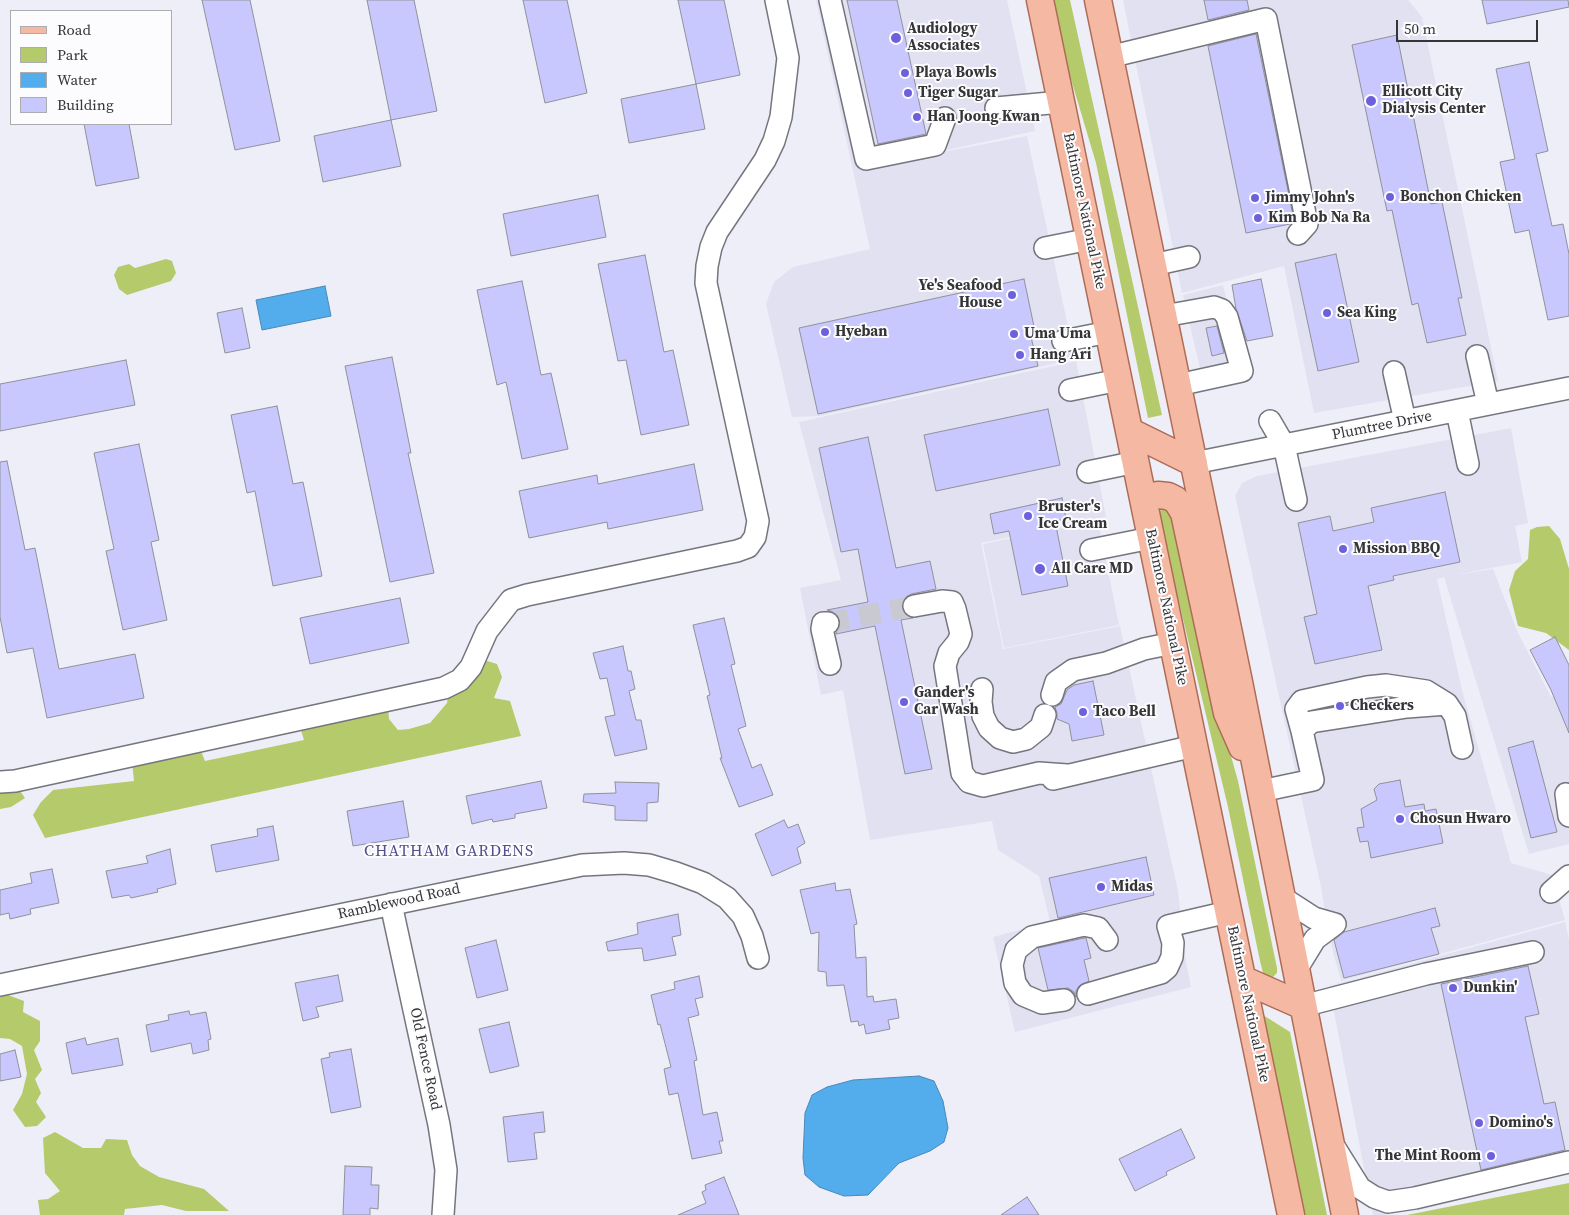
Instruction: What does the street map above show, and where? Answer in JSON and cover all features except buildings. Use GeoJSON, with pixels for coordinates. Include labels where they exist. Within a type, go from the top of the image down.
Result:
{"type":"FeatureCollection","features":[{"type":"Feature","properties":{"kind":"main road","name":"Baltimore National Pike"},"geometry":{"type":"LineString","coordinates":[[1040,0],[1291,1215]]}},
{"type":"Feature","properties":{"kind":"main road"},"geometry":{"type":"LineString","coordinates":[[1098,0],[1283,898],[1345,1215]]}},
{"type":"Feature","properties":{"kind":"main road"},"geometry":{"type":"LineString","coordinates":[[1129,431],[1194,463]]}},
{"type":"Feature","properties":{"kind":"main road"},"geometry":{"type":"LineString","coordinates":[[1143,498],[1158,495],[1168,496],[1176,500],[1184,513],[1227,713],[1261,791]]}},
{"type":"Feature","properties":{"kind":"main road"},"geometry":{"type":"LineString","coordinates":[[1242,979],[1303,1006]]}},
{"type":"Feature","properties":{"kind":"street"},"geometry":{"type":"LineString","coordinates":[[0,782],[15,781],[444,688],[460,680],[472,667],[487,631],[511,600],[737,551],[748,547],[755,537],[758,521],[706,283],[710,247],[717,232],[765,160],[774,141],[781,117],[788,58],[776,0]]}},
{"type":"Feature","properties":{"kind":"street"},"geometry":{"type":"LineString","coordinates":[[830,0],[866,158],[935,145],[945,118]]}},
{"type":"Feature","properties":{"kind":"street"},"geometry":{"type":"LineString","coordinates":[[1109,57],[1266,18],[1307,224],[1298,234]]}},
{"type":"Feature","properties":{"kind":"street"},"geometry":{"type":"LineString","coordinates":[[996,108],[1062,102]]}},
{"type":"Feature","properties":{"kind":"street"},"geometry":{"type":"LineString","coordinates":[[1044,248],[1090,239]]}},
{"type":"Feature","properties":{"kind":"street"},"geometry":{"type":"LineString","coordinates":[[1153,265],[1189,257]]}},
{"type":"Feature","properties":{"kind":"street"},"geometry":{"type":"LineString","coordinates":[[1164,316],[1214,307],[1222,310],[1227,317],[1242,371],[1178,385]]}},
{"type":"Feature","properties":{"kind":"street"},"geometry":{"type":"LineString","coordinates":[[1063,341],[1109,332]]}},
{"type":"Feature","properties":{"kind":"street"},"geometry":{"type":"LineString","coordinates":[[1477,356],[1488,404]]}},
{"type":"Feature","properties":{"kind":"street"},"geometry":{"type":"LineString","coordinates":[[1394,372],[1405,421]]}},
{"type":"Feature","properties":{"kind":"street"},"geometry":{"type":"LineString","coordinates":[[1070,390],[1118,380]]}},
{"type":"Feature","properties":{"kind":"street","name":"Plumtree Drive"},"geometry":{"type":"LineString","coordinates":[[1194,463],[1569,388]]}},
{"type":"Feature","properties":{"kind":"street"},"geometry":{"type":"LineString","coordinates":[[1457,410],[1468,464]]}},
{"type":"Feature","properties":{"kind":"street"},"geometry":{"type":"LineString","coordinates":[[1270,420],[1284,445],[1296,500]]}},
{"type":"Feature","properties":{"kind":"street"},"geometry":{"type":"LineString","coordinates":[[1088,472],[1136,462]]}},
{"type":"Feature","properties":{"kind":"street"},"geometry":{"type":"LineString","coordinates":[[1091,550],[1151,538]]}},
{"type":"Feature","properties":{"kind":"street"},"geometry":{"type":"LineString","coordinates":[[914,606],[942,601],[952,602],[956,609],[960,634],[958,642],[949,653],[945,666],[960,765],[962,773],[969,782],[983,786],[1039,773],[1067,775]]}},
{"type":"Feature","properties":{"kind":"street"},"geometry":{"type":"LineString","coordinates":[[828,623],[823,624],[822,629],[830,664]]}},
{"type":"Feature","properties":{"kind":"street"},"geometry":{"type":"LineString","coordinates":[[982,689],[983,716],[989,728],[1000,738],[1012,742],[1026,739],[1041,727],[1056,682],[1073,670],[1106,663],[1144,649],[1173,643]]}},
{"type":"Feature","properties":{"kind":"street"},"geometry":{"type":"LineString","coordinates":[[1261,791],[1313,780],[1302,732],[1311,722],[1408,707],[1448,704],[1455,716],[1462,748]]}},
{"type":"Feature","properties":{"kind":"street"},"geometry":{"type":"LineString","coordinates":[[1008,794],[1067,775],[1194,746]]}},
{"type":"Feature","properties":{"kind":"street"},"geometry":{"type":"LineString","coordinates":[[1566,794],[1569,816]]}},
{"type":"Feature","properties":{"kind":"street","name":"Ramblewood Road"},"geometry":{"type":"LineString","coordinates":[[0,985],[582,866],[624,863],[649,865],[703,883],[727,898],[743,916],[752,936],[758,958]]}},
{"type":"Feature","properties":{"kind":"street"},"geometry":{"type":"LineString","coordinates":[[1551,892],[1569,876]]}},
{"type":"Feature","properties":{"kind":"street"},"geometry":{"type":"LineString","coordinates":[[1283,898],[1314,918],[1335,924],[1315,939],[1296,970]]}},
{"type":"Feature","properties":{"kind":"street","name":"Old Fence Road"},"geometry":{"type":"LineString","coordinates":[[391,904],[440,1125],[446,1170],[443,1215]]}},
{"type":"Feature","properties":{"kind":"street"},"geometry":{"type":"LineString","coordinates":[[1088,994],[1160,973],[1168,968],[1172,957],[1173,943],[1168,926],[1228,912]]}},
{"type":"Feature","properties":{"kind":"street"},"geometry":{"type":"LineString","coordinates":[[1064,1000],[1042,1003],[1023,995],[1015,983],[1012,965],[1016,950],[1032,937],[1084,925],[1098,928],[1107,940]]}},
{"type":"Feature","properties":{"kind":"street"},"geometry":{"type":"LineString","coordinates":[[1303,1006],[1426,974],[1533,952]]}},
{"type":"Feature","properties":{"kind":"street"},"geometry":{"type":"LineString","coordinates":[[1331,1141],[1360,1188],[1374,1198],[1388,1202],[1415,1198],[1472,1183],[1569,1162]]}},
{"type":"Feature","properties":{"kind":"shaded area"},"geometry":{"type":"Polygon","coordinates":[[[816,0],[1007,0],[1035,131],[905,159],[1027,136],[1075,359],[819,416],[792,417],[766,304],[774,282],[793,267],[870,249],[816,0]]]}},
{"type":"Feature","properties":{"kind":"shaded area"},"geometry":{"type":"Polygon","coordinates":[[[1123,0],[1408,0],[1422,17],[1498,381],[1314,413],[1284,266],[1182,293],[1123,0]]]}},
{"type":"Feature","properties":{"kind":"shaded area"},"geometry":{"type":"Polygon","coordinates":[[[1223,285],[1244,368],[1202,377],[1183,295],[1223,285]]]}},
{"type":"Feature","properties":{"kind":"shaded area"},"geometry":{"type":"Polygon","coordinates":[[[1076,361],[1106,517],[981,543],[1003,649],[1120,626],[1178,891],[1186,962],[1191,987],[1015,1032],[993,937],[1050,922],[1039,876],[998,850],[992,821],[870,840],[843,690],[821,695],[800,588],[841,580],[799,422],[1076,361]]]}},
{"type":"Feature","properties":{"kind":"shaded area"},"geometry":{"type":"Polygon","coordinates":[[[1511,428],[1528,523],[1515,526],[1522,562],[1455,575],[1493,569],[1518,633],[1551,697],[1569,689],[1569,844],[1529,854],[1444,577],[1437,579],[1462,690],[1511,863],[1552,875],[1565,920],[1341,981],[1329,937],[1321,887],[1235,496],[1242,483],[1257,476],[1511,428]]]}},
{"type":"Feature","properties":{"kind":"shaded area"},"geometry":{"type":"Polygon","coordinates":[[[1098,520],[1119,625],[1004,648],[983,544],[1098,520]]]}},
{"type":"Feature","properties":{"kind":"shaded area"},"geometry":{"type":"Polygon","coordinates":[[[1565,922],[1569,940],[1569,1174],[1383,1215],[1373,1215],[1329,986],[1565,922]]]}},
{"type":"Feature","properties":{"kind":"green space"},"geometry":{"type":"Polygon","coordinates":[[[1053,0],[1070,0],[1162,415],[1148,418],[1096,163],[1065,59],[1053,0]]]}},
{"type":"Feature","properties":{"kind":"green space"},"geometry":{"type":"Polygon","coordinates":[[[166,259],[172,261],[176,273],[171,281],[127,295],[119,289],[114,275],[118,267],[129,264],[135,268],[166,259]]]}},
{"type":"Feature","properties":{"kind":"green space"},"geometry":{"type":"Polygon","coordinates":[[[1168,508],[1174,513],[1218,710],[1238,781],[1277,968],[1277,973],[1273,977],[1266,976],[1263,973],[1260,961],[1228,807],[1160,523],[1159,512],[1162,509],[1168,508]]]}},
{"type":"Feature","properties":{"kind":"green space"},"geometry":{"type":"Polygon","coordinates":[[[1549,526],[1560,539],[1569,569],[1569,650],[1546,633],[1518,626],[1509,590],[1515,571],[1528,559],[1530,530],[1549,526]]]}},
{"type":"Feature","properties":{"kind":"green space"},"geometry":{"type":"Polygon","coordinates":[[[468,655],[497,664],[502,677],[494,698],[510,701],[521,736],[45,838],[33,815],[41,802],[53,790],[134,781],[132,762],[199,746],[205,761],[304,740],[300,727],[387,695],[389,719],[398,730],[430,723],[447,703],[451,678],[468,655]]]}},
{"type":"Feature","properties":{"kind":"green space"},"geometry":{"type":"Polygon","coordinates":[[[18,788],[25,798],[11,807],[0,809],[0,789],[18,788]]]}},
{"type":"Feature","properties":{"kind":"green space"},"geometry":{"type":"Polygon","coordinates":[[[0,992],[24,1001],[23,1012],[40,1021],[40,1041],[34,1050],[42,1070],[35,1079],[41,1093],[36,1102],[46,1117],[37,1126],[25,1127],[13,1110],[22,1094],[27,1074],[22,1046],[10,1039],[0,1038],[0,992]]]}},
{"type":"Feature","properties":{"kind":"green space"},"geometry":{"type":"Polygon","coordinates":[[[1263,1015],[1290,1032],[1327,1215],[1304,1215],[1263,1015]]]}},
{"type":"Feature","properties":{"kind":"green space"},"geometry":{"type":"Polygon","coordinates":[[[55,1132],[83,1148],[101,1148],[106,1139],[127,1140],[132,1155],[140,1166],[159,1177],[204,1189],[229,1211],[186,1211],[162,1205],[125,1209],[124,1215],[40,1215],[38,1200],[48,1199],[60,1191],[45,1173],[43,1138],[55,1132]]]}},
{"type":"Feature","properties":{"kind":"green space"},"geometry":{"type":"Polygon","coordinates":[[[1569,1183],[1569,1215],[1407,1215],[1569,1183]]]}},
{"type":"Feature","properties":{"kind":"water"},"geometry":{"type":"Polygon","coordinates":[[[325,286],[331,316],[262,330],[256,300],[325,286]]]}},
{"type":"Feature","properties":{"kind":"water"},"geometry":{"type":"Polygon","coordinates":[[[919,1076],[934,1081],[943,1101],[948,1128],[944,1142],[930,1151],[899,1163],[868,1195],[844,1196],[819,1187],[805,1175],[803,1158],[805,1113],[812,1095],[827,1087],[853,1080],[919,1076]]]}},
{"type":"Feature","properties":{"kind":"tunnel"},"geometry":{"type":"LineString","coordinates":[[828,623],[914,606]]}},
{"type":"Feature","properties":{"kind":"place","name":"Audiology Associates"},"geometry":{"type":"Point","coordinates":[896,38]}},
{"type":"Feature","properties":{"kind":"place","name":"Playa Bowls"},"geometry":{"type":"Point","coordinates":[905,73]}},
{"type":"Feature","properties":{"kind":"place","name":"Tiger Sugar"},"geometry":{"type":"Point","coordinates":[908,93]}},
{"type":"Feature","properties":{"kind":"place","name":"Ellicott City Dialysis Center"},"geometry":{"type":"Point","coordinates":[1371,101]}},
{"type":"Feature","properties":{"kind":"place","name":"Han Joong Kwan"},"geometry":{"type":"Point","coordinates":[917,117]}},
{"type":"Feature","properties":{"kind":"place","name":"Bonchon Chicken"},"geometry":{"type":"Point","coordinates":[1390,197]}},
{"type":"Feature","properties":{"kind":"place","name":"Jimmy John's"},"geometry":{"type":"Point","coordinates":[1255,198]}},
{"type":"Feature","properties":{"kind":"place","name":"Kim Bob Na Ra"},"geometry":{"type":"Point","coordinates":[1258,218]}},
{"type":"Feature","properties":{"kind":"place","name":"Ye's Seafood House"},"geometry":{"type":"Point","coordinates":[1012,295]}},
{"type":"Feature","properties":{"kind":"place","name":"Sea King"},"geometry":{"type":"Point","coordinates":[1327,313]}},
{"type":"Feature","properties":{"kind":"place","name":"Hyeban"},"geometry":{"type":"Point","coordinates":[825,332]}},
{"type":"Feature","properties":{"kind":"place","name":"Uma Uma"},"geometry":{"type":"Point","coordinates":[1014,334]}},
{"type":"Feature","properties":{"kind":"place","name":"Hang Ari"},"geometry":{"type":"Point","coordinates":[1020,355]}},
{"type":"Feature","properties":{"kind":"place","name":"Bruster's Ice Cream"},"geometry":{"type":"Point","coordinates":[1028,516]}},
{"type":"Feature","properties":{"kind":"place","name":"Mission BBQ"},"geometry":{"type":"Point","coordinates":[1343,549]}},
{"type":"Feature","properties":{"kind":"place","name":"All Care MD"},"geometry":{"type":"Point","coordinates":[1040,569]}},
{"type":"Feature","properties":{"kind":"place","name":"Gander's Car Wash"},"geometry":{"type":"Point","coordinates":[904,702]}},
{"type":"Feature","properties":{"kind":"place","name":"Checkers"},"geometry":{"type":"Point","coordinates":[1340,706]}},
{"type":"Feature","properties":{"kind":"place","name":"Taco Bell"},"geometry":{"type":"Point","coordinates":[1083,712]}},
{"type":"Feature","properties":{"kind":"place","name":"Chosun Hwaro"},"geometry":{"type":"Point","coordinates":[1400,819]}},
{"type":"Feature","properties":{"kind":"place","name":"Midas"},"geometry":{"type":"Point","coordinates":[1101,887]}},
{"type":"Feature","properties":{"kind":"place","name":"Dunkin'"},"geometry":{"type":"Point","coordinates":[1453,988]}},
{"type":"Feature","properties":{"kind":"place","name":"Domino's"},"geometry":{"type":"Point","coordinates":[1479,1123]}},
{"type":"Feature","properties":{"kind":"place","name":"The Mint Room"},"geometry":{"type":"Point","coordinates":[1491,1156]}},
{"type":"Feature","properties":{"kind":"district","name":"CHATHAM GARDENS"},"geometry":{"type":"Point","coordinates":[449,852]}}]}
